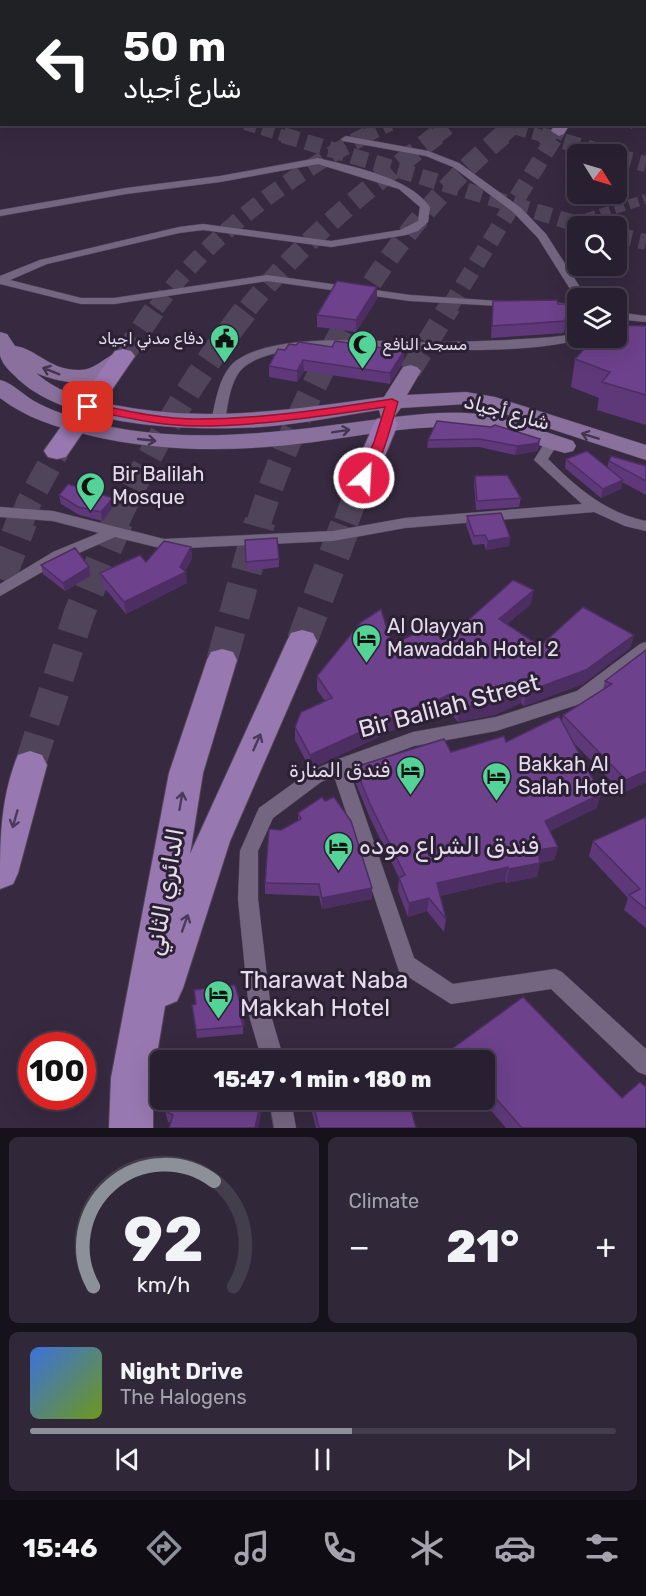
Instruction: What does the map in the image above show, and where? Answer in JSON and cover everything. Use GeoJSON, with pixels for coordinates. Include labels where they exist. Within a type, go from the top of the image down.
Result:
{"type":"FeatureCollection","features":[{"type":"Feature","properties":{"kind":"highway"},"geometry":{"type":"LineString","coordinates":[[57,451],[123,356]]}},
{"type":"Feature","properties":{"kind":"highway"},"geometry":{"type":"LineString","coordinates":[[358,490],[380,442],[389,413]]}},
{"type":"Feature","properties":{"kind":"highway"},"geometry":{"type":"LineString","coordinates":[[132,1078],[212,841],[302,641]]}},
{"type":"Feature","properties":{"kind":"highway","name":"الدائري الثاني"},"geometry":{"type":"LineString","coordinates":[[131,1128],[132,1078],[186,773],[222,660]]}},
{"type":"Feature","properties":{"kind":"highway"},"geometry":{"type":"LineString","coordinates":[[0,873],[30,765]]}},
{"type":"Feature","properties":{"kind":"main road","name":"شارع أجياد"},"geometry":{"type":"LineString","coordinates":[[1,339],[17,367],[37,385],[82,416],[134,439],[207,443],[280,439],[389,413],[466,398],[495,404],[646,453]]}},
{"type":"Feature","properties":{"kind":"main road"},"geometry":{"type":"LineString","coordinates":[[1,339],[21,356],[40,367],[57,374],[76,377],[104,371],[123,356]]}},
{"type":"Feature","properties":{"kind":"main road"},"geometry":{"type":"LineString","coordinates":[[389,413],[410,371]]}},
{"type":"Feature","properties":{"kind":"main road","name":"شارع أجياد"},"geometry":{"type":"LineString","coordinates":[[0,386],[12,398],[26,406],[82,416],[148,418],[175,422],[218,422],[389,413],[468,420],[552,442],[646,471]]}},
{"type":"Feature","properties":{"kind":"street"},"geometry":{"type":"LineString","coordinates":[[346,139],[428,154],[456,165],[517,210],[542,236],[575,288]]}},
{"type":"Feature","properties":{"kind":"street"},"geometry":{"type":"LineString","coordinates":[[0,213],[318,161],[402,187],[420,200],[425,207],[423,222],[414,229],[384,236],[348,242],[311,243],[203,227],[152,235],[63,257],[21,270],[0,280]]}},
{"type":"Feature","properties":{"kind":"street"},"geometry":{"type":"LineString","coordinates":[[0,280],[81,301],[114,301],[267,278],[410,298],[466,303],[522,304]]}},
{"type":"Feature","properties":{"kind":"street"},"geometry":{"type":"LineString","coordinates":[[543,304],[567,307]]}},
{"type":"Feature","properties":{"kind":"street"},"geometry":{"type":"LineString","coordinates":[[627,317],[646,320]]}},
{"type":"Feature","properties":{"kind":"street"},"geometry":{"type":"LineString","coordinates":[[218,422],[227,386],[239,364],[251,356],[269,350],[324,345],[436,346],[567,339]]}},
{"type":"Feature","properties":{"kind":"street"},"geometry":{"type":"LineString","coordinates":[[552,442],[541,460],[593,508]]}},
{"type":"Feature","properties":{"kind":"street"},"geometry":{"type":"LineString","coordinates":[[0,512],[52,516],[164,544],[333,536],[405,523],[593,508],[646,526]]}},
{"type":"Feature","properties":{"kind":"street"},"geometry":{"type":"LineString","coordinates":[[0,591],[58,555],[114,532]]}},
{"type":"Feature","properties":{"kind":"street","name":"Bir Balilah Street"},"geometry":{"type":"LineString","coordinates":[[270,1050],[261,1019],[248,899],[249,851],[266,813],[315,777],[339,766],[413,739],[496,724],[584,696],[646,648]]}},
{"type":"Feature","properties":{"kind":"street"},"geometry":{"type":"LineString","coordinates":[[339,766],[406,964],[451,994],[555,979],[646,1064]]}},
{"type":"Feature","properties":{"kind":"street"},"geometry":{"type":"LineString","coordinates":[[282,1110],[285,1128]]}},
{"type":"Feature","properties":{"kind":"building"},"geometry":{"type":"Polygon","coordinates":[[[337,281],[377,287],[356,320],[317,315],[337,281]]]}},
{"type":"Feature","properties":{"kind":"building"},"geometry":{"type":"Polygon","coordinates":[[[557,300],[558,304],[567,304],[567,318],[565,321],[492,326],[493,301],[557,300]]]}},
{"type":"Feature","properties":{"kind":"building"},"geometry":{"type":"Polygon","coordinates":[[[627,325],[646,326],[646,395],[602,382],[610,372],[575,359],[585,348],[627,348],[627,325]]]}},
{"type":"Feature","properties":{"kind":"building"},"geometry":{"type":"Polygon","coordinates":[[[335,341],[404,351],[390,373],[303,360],[297,371],[269,366],[278,349],[285,350],[289,344],[296,345],[299,342],[332,347],[335,341]]]}},
{"type":"Feature","properties":{"kind":"building"},"geometry":{"type":"Polygon","coordinates":[[[437,421],[491,427],[495,425],[540,439],[538,443],[517,446],[480,439],[428,440],[437,421]]]}},
{"type":"Feature","properties":{"kind":"building"},"geometry":{"type":"Polygon","coordinates":[[[587,451],[623,480],[603,489],[566,459],[587,451]]]}},
{"type":"Feature","properties":{"kind":"building"},"geometry":{"type":"Polygon","coordinates":[[[611,456],[646,466],[646,481],[609,461],[611,456]]]}},
{"type":"Feature","properties":{"kind":"building"},"geometry":{"type":"Polygon","coordinates":[[[507,475],[521,498],[477,501],[475,476],[507,475]]]}},
{"type":"Feature","properties":{"kind":"building"},"geometry":{"type":"Polygon","coordinates":[[[68,484],[113,498],[101,512],[78,507],[59,495],[68,484]]]}},
{"type":"Feature","properties":{"kind":"building"},"geometry":{"type":"Polygon","coordinates":[[[501,513],[510,537],[488,541],[485,535],[474,536],[467,516],[501,513]]]}},
{"type":"Feature","properties":{"kind":"building"},"geometry":{"type":"Polygon","coordinates":[[[277,538],[279,559],[246,562],[245,540],[277,538]]]}},
{"type":"Feature","properties":{"kind":"building"},"geometry":{"type":"Polygon","coordinates":[[[164,541],[191,547],[180,567],[186,572],[124,602],[100,573],[140,555],[146,562],[164,541]]]}},
{"type":"Feature","properties":{"kind":"building"},"geometry":{"type":"Polygon","coordinates":[[[75,548],[89,567],[63,583],[41,565],[75,548]]]}},
{"type":"Feature","properties":{"kind":"building"},"geometry":{"type":"Polygon","coordinates":[[[513,580],[534,590],[499,619],[540,646],[583,607],[634,635],[586,670],[526,692],[523,690],[498,701],[459,708],[448,695],[422,708],[420,705],[310,755],[295,727],[301,712],[332,698],[317,676],[361,622],[381,609],[392,645],[430,626],[447,639],[513,580]]]}},
{"type":"Feature","properties":{"kind":"building"},"geometry":{"type":"Polygon","coordinates":[[[646,650],[646,771],[626,780],[563,715],[612,684],[605,681],[646,650]]]}},
{"type":"Feature","properties":{"kind":"building"},"geometry":{"type":"Polygon","coordinates":[[[559,716],[601,794],[545,821],[558,847],[538,850],[540,863],[509,869],[508,867],[437,883],[446,919],[429,898],[409,903],[399,878],[405,875],[370,804],[355,767],[444,739],[451,752],[504,736],[506,742],[559,716]]]}},
{"type":"Feature","properties":{"kind":"building"},"geometry":{"type":"Polygon","coordinates":[[[322,797],[325,801],[334,797],[351,821],[372,888],[322,898],[319,884],[265,883],[269,829],[281,830],[301,819],[298,813],[322,797]]]}},
{"type":"Feature","properties":{"kind":"building"},"geometry":{"type":"Polygon","coordinates":[[[646,817],[646,909],[629,895],[640,889],[593,841],[646,817]]]}},
{"type":"Feature","properties":{"kind":"building","name":"Tharawat Naba Makkah Hotel"},"geometry":{"type":"Polygon","coordinates":[[[235,985],[244,1016],[241,1018],[243,1026],[196,1030],[192,1005],[196,1004],[194,990],[235,985]]]}},
{"type":"Feature","properties":{"kind":"building"},"geometry":{"type":"Polygon","coordinates":[[[523,997],[622,1098],[640,1082],[646,1087],[646,1128],[522,1128],[495,1097],[495,1050],[455,1050],[453,1048],[523,997]]]}},
{"type":"Feature","properties":{"kind":"building"},"geometry":{"type":"Polygon","coordinates":[[[259,1110],[255,1128],[169,1128],[173,1115],[165,1111],[259,1110]]]}},
{"type":"Feature","properties":{"kind":"building"},"geometry":{"type":"Polygon","coordinates":[[[314,1110],[412,1110],[416,1128],[319,1128],[314,1110]]]}},
{"type":"Feature","properties":{"kind":"tunnel"},"geometry":{"type":"LineString","coordinates":[[252,126],[288,137]]}},
{"type":"Feature","properties":{"kind":"tunnel"},"geometry":{"type":"LineString","coordinates":[[364,137],[386,126]]}},
{"type":"Feature","properties":{"kind":"tunnel"},"geometry":{"type":"LineString","coordinates":[[435,137],[449,126]]}},
{"type":"Feature","properties":{"kind":"tunnel"},"geometry":{"type":"LineString","coordinates":[[505,126],[546,137]]}},
{"type":"Feature","properties":{"kind":"tunnel"},"geometry":{"type":"LineString","coordinates":[[501,137],[514,126]]}},
{"type":"Feature","properties":{"kind":"tunnel"},"geometry":{"type":"LineString","coordinates":[[555,137],[559,131]]}},
{"type":"Feature","properties":{"kind":"tunnel"},"geometry":{"type":"LineString","coordinates":[[283,135],[567,221]]}},
{"type":"Feature","properties":{"kind":"tunnel"},"geometry":{"type":"LineString","coordinates":[[156,308],[177,281],[225,232],[308,169],[367,135]]}},
{"type":"Feature","properties":{"kind":"tunnel"},"geometry":{"type":"LineString","coordinates":[[248,308],[291,260],[337,216],[437,135]]}},
{"type":"Feature","properties":{"kind":"tunnel"},"geometry":{"type":"LineString","coordinates":[[356,308],[388,260],[422,216],[441,194],[503,135]]}},
{"type":"Feature","properties":{"kind":"tunnel"},"geometry":{"type":"LineString","coordinates":[[541,135],[574,144]]}},
{"type":"Feature","properties":{"kind":"tunnel"},"geometry":{"type":"LineString","coordinates":[[449,308],[556,135]]}},
{"type":"Feature","properties":{"kind":"tunnel"},"geometry":{"type":"LineString","coordinates":[[627,159],[646,164]]}},
{"type":"Feature","properties":{"kind":"tunnel"},"geometry":{"type":"LineString","coordinates":[[594,216],[646,199]]}},
{"type":"Feature","properties":{"kind":"tunnel"},"geometry":{"type":"LineString","coordinates":[[627,238],[646,242]]}},
{"type":"Feature","properties":{"kind":"tunnel"},"geometry":{"type":"LineString","coordinates":[[123,356],[157,306]]}},
{"type":"Feature","properties":{"kind":"tunnel"},"geometry":{"type":"LineString","coordinates":[[117,522],[160,437],[211,357],[249,306]]}},
{"type":"Feature","properties":{"kind":"tunnel"},"geometry":{"type":"LineString","coordinates":[[259,522],[302,411],[357,306]]}},
{"type":"Feature","properties":{"kind":"tunnel"},"geometry":{"type":"LineString","coordinates":[[410,371],[450,306]]}},
{"type":"Feature","properties":{"kind":"tunnel"},"geometry":{"type":"LineString","coordinates":[[21,522],[29,502],[57,451]]}},
{"type":"Feature","properties":{"kind":"tunnel"},"geometry":{"type":"LineString","coordinates":[[346,522],[358,490]]}},
{"type":"Feature","properties":{"kind":"tunnel"},"geometry":{"type":"LineString","coordinates":[[0,579],[22,521]]}},
{"type":"Feature","properties":{"kind":"tunnel"},"geometry":{"type":"LineString","coordinates":[[30,765],[79,614],[118,521]]}},
{"type":"Feature","properties":{"kind":"tunnel"},"geometry":{"type":"LineString","coordinates":[[222,660],[260,521]]}},
{"type":"Feature","properties":{"kind":"tunnel"},"geometry":{"type":"LineString","coordinates":[[302,641],[347,521]]}},
{"type":"Feature","properties":{"kind":"place","name":"دفاع مدني اجياد"},"geometry":{"type":"Point","coordinates":[225,364]}},
{"type":"Feature","properties":{"kind":"place","name":"مسجد النافع"},"geometry":{"type":"Point","coordinates":[362,370]}},
{"type":"Feature","properties":{"kind":"place","name":"Bir Balilah Mosque"},"geometry":{"type":"Point","coordinates":[91,512]}},
{"type":"Feature","properties":{"kind":"place","name":"Al Olayyan Mawaddah Hotel 2"},"geometry":{"type":"Point","coordinates":[366,664]}},
{"type":"Feature","properties":{"kind":"place","name":"فندق المنارة"},"geometry":{"type":"Point","coordinates":[411,796]}},
{"type":"Feature","properties":{"kind":"place","name":"Bakkah Al Salah Hotel"},"geometry":{"type":"Point","coordinates":[497,802]}},
{"type":"Feature","properties":{"kind":"place","name":"فندق الشراع موده"},"geometry":{"type":"Point","coordinates":[338,872]}},
{"type":"Feature","properties":{"kind":"place","name":"Tharawat Naba Makkah Hotel"},"geometry":{"type":"Point","coordinates":[219,1020]}},
{"type":"Feature","properties":{"kind":"route"},"geometry":{"type":"LineString","coordinates":[[88,407],[175,422],[196,422],[292,417],[392,402],[380,442],[364,478]]}}]}
